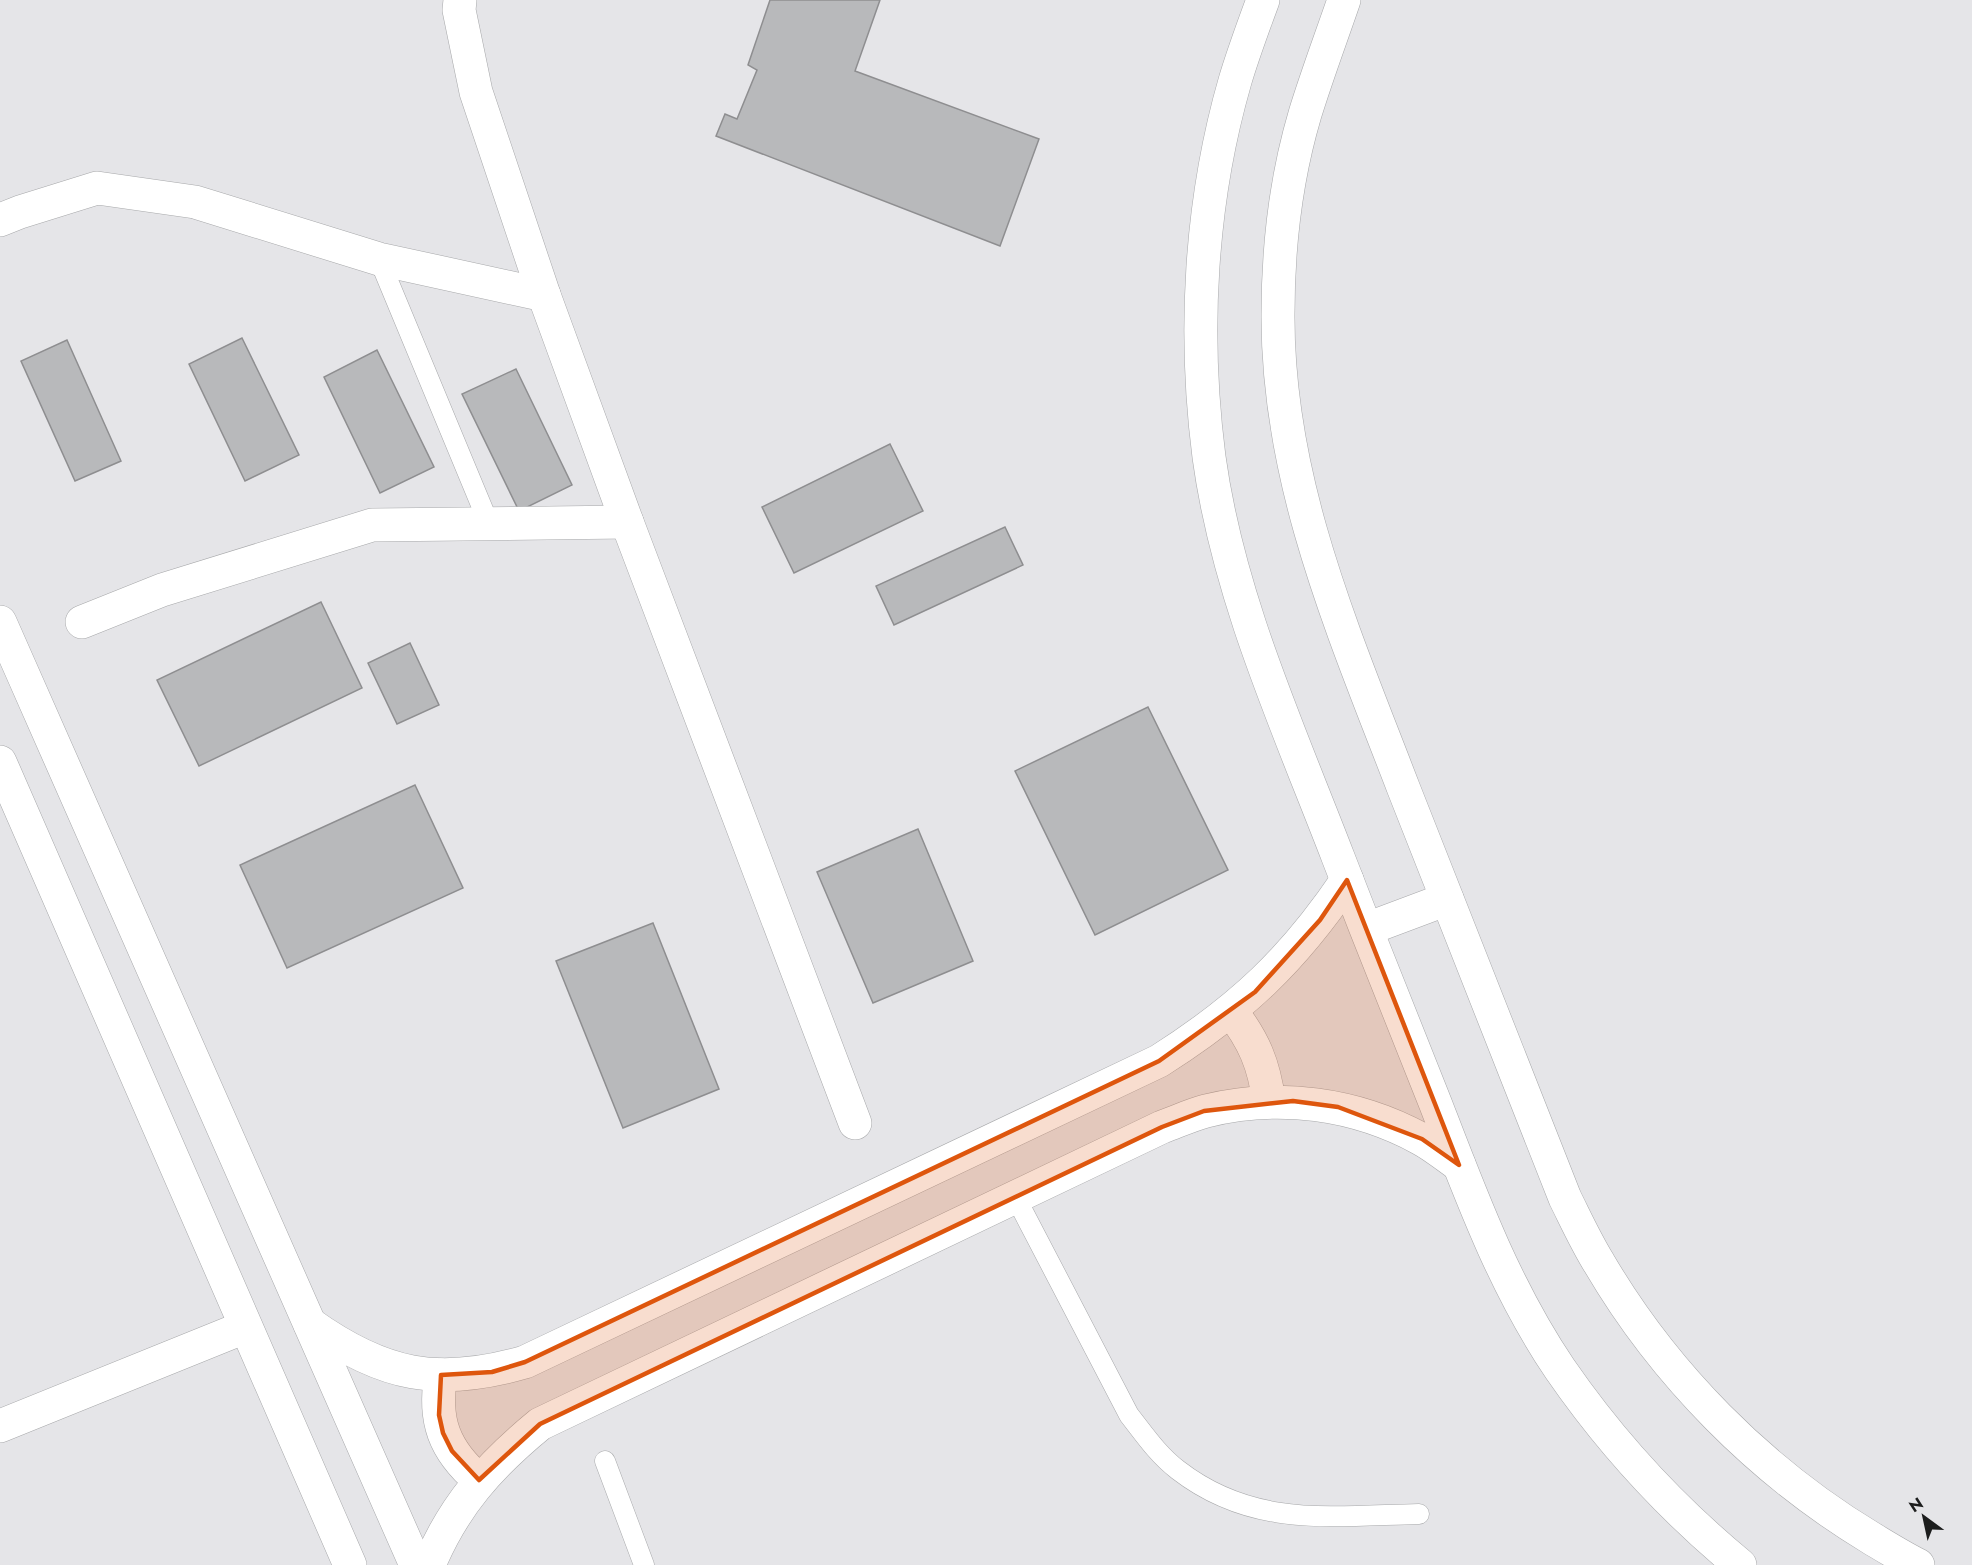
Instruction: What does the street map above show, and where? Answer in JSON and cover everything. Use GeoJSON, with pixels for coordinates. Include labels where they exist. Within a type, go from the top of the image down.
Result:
{"type":"FeatureCollection","features":[{"type":"Feature","properties":{"kind":"street"},"geometry":{"type":"LineString","coordinates":[[460,0],[459,10],[476,92],[544,295],[627,522],[855,1123]]}},
{"type":"Feature","properties":{"kind":"street"},"geometry":{"type":"LineString","coordinates":[[1263,0],[1235,82],[1214,175],[1203,269],[1201,364],[1210,459],[1227,551],[1255,642],[1486,1235],[1520,1302],[1559,1367],[1603,1428],[1652,1485],[1706,1537],[1740,1565]]}},
{"type":"Feature","properties":{"kind":"street"},"geometry":{"type":"LineString","coordinates":[[1344,0],[1304,116],[1290,182],[1280,258],[1278,314],[1280,380],[1289,447],[1304,512],[1337,616],[1565,1198],[1599,1263],[1639,1324],[1684,1381],[1734,1434],[1789,1482],[1848,1524],[1918,1565]]}},
{"type":"Feature","properties":{"kind":"street"},"geometry":{"type":"LineString","coordinates":[[0,220],[97,188],[195,202],[379,259],[544,295]]}},
{"type":"Feature","properties":{"kind":"street"},"geometry":{"type":"LineString","coordinates":[[82,622],[162,590],[372,525],[627,522]]}},
{"type":"Feature","properties":{"kind":"street"},"geometry":{"type":"LineString","coordinates":[[0,622],[12,682],[310,1323],[416,1565]]}},
{"type":"Feature","properties":{"kind":"street"},"geometry":{"type":"LineString","coordinates":[[1,768],[350,1565]]}},
{"type":"Feature","properties":{"kind":"street"},"geometry":{"type":"LineString","coordinates":[[310,1323],[335,1342],[362,1357],[392,1368],[422,1374],[457,1376],[492,1372],[525,1362],[1159,1061],[1192,1040],[1255,992],[1320,920],[1347,880]]}},
{"type":"Feature","properties":{"kind":"street"},"geometry":{"type":"LineString","coordinates":[[1367,929],[1447,899]]}},
{"type":"Feature","properties":{"kind":"street"},"geometry":{"type":"LineString","coordinates":[[1232,1011],[1258,1053],[1266,1077],[1269,1102]]}},
{"type":"Feature","properties":{"kind":"street"},"geometry":{"type":"LineString","coordinates":[[429,1565],[456,1511],[479,1480],[508,1450],[540,1424],[1162,1127],[1204,1112],[1249,1103],[1293,1101],[1338,1107],[1381,1120],[1422,1139],[1459,1165]]}},
{"type":"Feature","properties":{"kind":"street"},"geometry":{"type":"LineString","coordinates":[[0,1426],[246,1326]]}},
{"type":"Feature","properties":{"kind":"street"},"geometry":{"type":"LineString","coordinates":[[441,1375],[438,1404],[443,1433],[452,1451],[464,1467],[479,1480]]}},
{"type":"Feature","properties":{"kind":"lane"},"geometry":{"type":"LineString","coordinates":[[379,259],[489,524]]}},
{"type":"Feature","properties":{"kind":"lane"},"geometry":{"type":"LineString","coordinates":[[1016,1197],[1129,1415],[1176,1469],[1206,1489],[1239,1503],[1274,1513],[1309,1517],[1419,1514]]}},
{"type":"Feature","properties":{"kind":"lane"},"geometry":{"type":"LineString","coordinates":[[605,1461],[644,1565]]}},
{"type":"Feature","properties":{"kind":"highlighted area"},"geometry":{"type":"Polygon","coordinates":[[[1347,880],[1459,1165],[1422,1139],[1338,1107],[1293,1101],[1204,1111],[1162,1127],[540,1424],[479,1480],[452,1451],[443,1433],[439,1415],[441,1375],[492,1372],[525,1362],[1159,1061],[1255,992],[1320,920],[1347,880]]]}},
{"type":"Feature","properties":{"kind":"building"},"geometry":{"type":"Polygon","coordinates":[[[770,0],[880,0],[855,71],[1039,139],[1000,246],[716,136],[725,114],[737,119],[757,70],[748,65],[770,0]]]}},
{"type":"Feature","properties":{"kind":"building"},"geometry":{"type":"Polygon","coordinates":[[[242,338],[299,455],[245,481],[189,364],[242,338]]]}},
{"type":"Feature","properties":{"kind":"building"},"geometry":{"type":"Polygon","coordinates":[[[67,340],[121,461],[75,481],[21,361],[67,340]]]}},
{"type":"Feature","properties":{"kind":"building"},"geometry":{"type":"Polygon","coordinates":[[[377,350],[434,467],[380,493],[324,377],[377,350]]]}},
{"type":"Feature","properties":{"kind":"building"},"geometry":{"type":"Polygon","coordinates":[[[516,369],[572,485],[519,511],[462,394],[516,369]]]}},
{"type":"Feature","properties":{"kind":"building"},"geometry":{"type":"Polygon","coordinates":[[[890,444],[923,511],[794,573],[762,507],[890,444]]]}},
{"type":"Feature","properties":{"kind":"building"},"geometry":{"type":"Polygon","coordinates":[[[1005,527],[1023,565],[894,625],[876,586],[1005,527]]]}},
{"type":"Feature","properties":{"kind":"building"},"geometry":{"type":"Polygon","coordinates":[[[321,602],[362,688],[199,766],[157,680],[321,602]]]}},
{"type":"Feature","properties":{"kind":"building"},"geometry":{"type":"Polygon","coordinates":[[[410,643],[439,705],[397,724],[368,663],[410,643]]]}},
{"type":"Feature","properties":{"kind":"building"},"geometry":{"type":"Polygon","coordinates":[[[1148,707],[1228,870],[1095,935],[1015,771],[1148,707]]]}},
{"type":"Feature","properties":{"kind":"building"},"geometry":{"type":"Polygon","coordinates":[[[415,785],[463,888],[287,968],[240,865],[415,785]]]}},
{"type":"Feature","properties":{"kind":"building"},"geometry":{"type":"Polygon","coordinates":[[[918,829],[973,961],[873,1003],[817,872],[918,829]]]}},
{"type":"Feature","properties":{"kind":"building"},"geometry":{"type":"Polygon","coordinates":[[[653,923],[719,1089],[623,1128],[556,961],[653,923]]]}}]}
